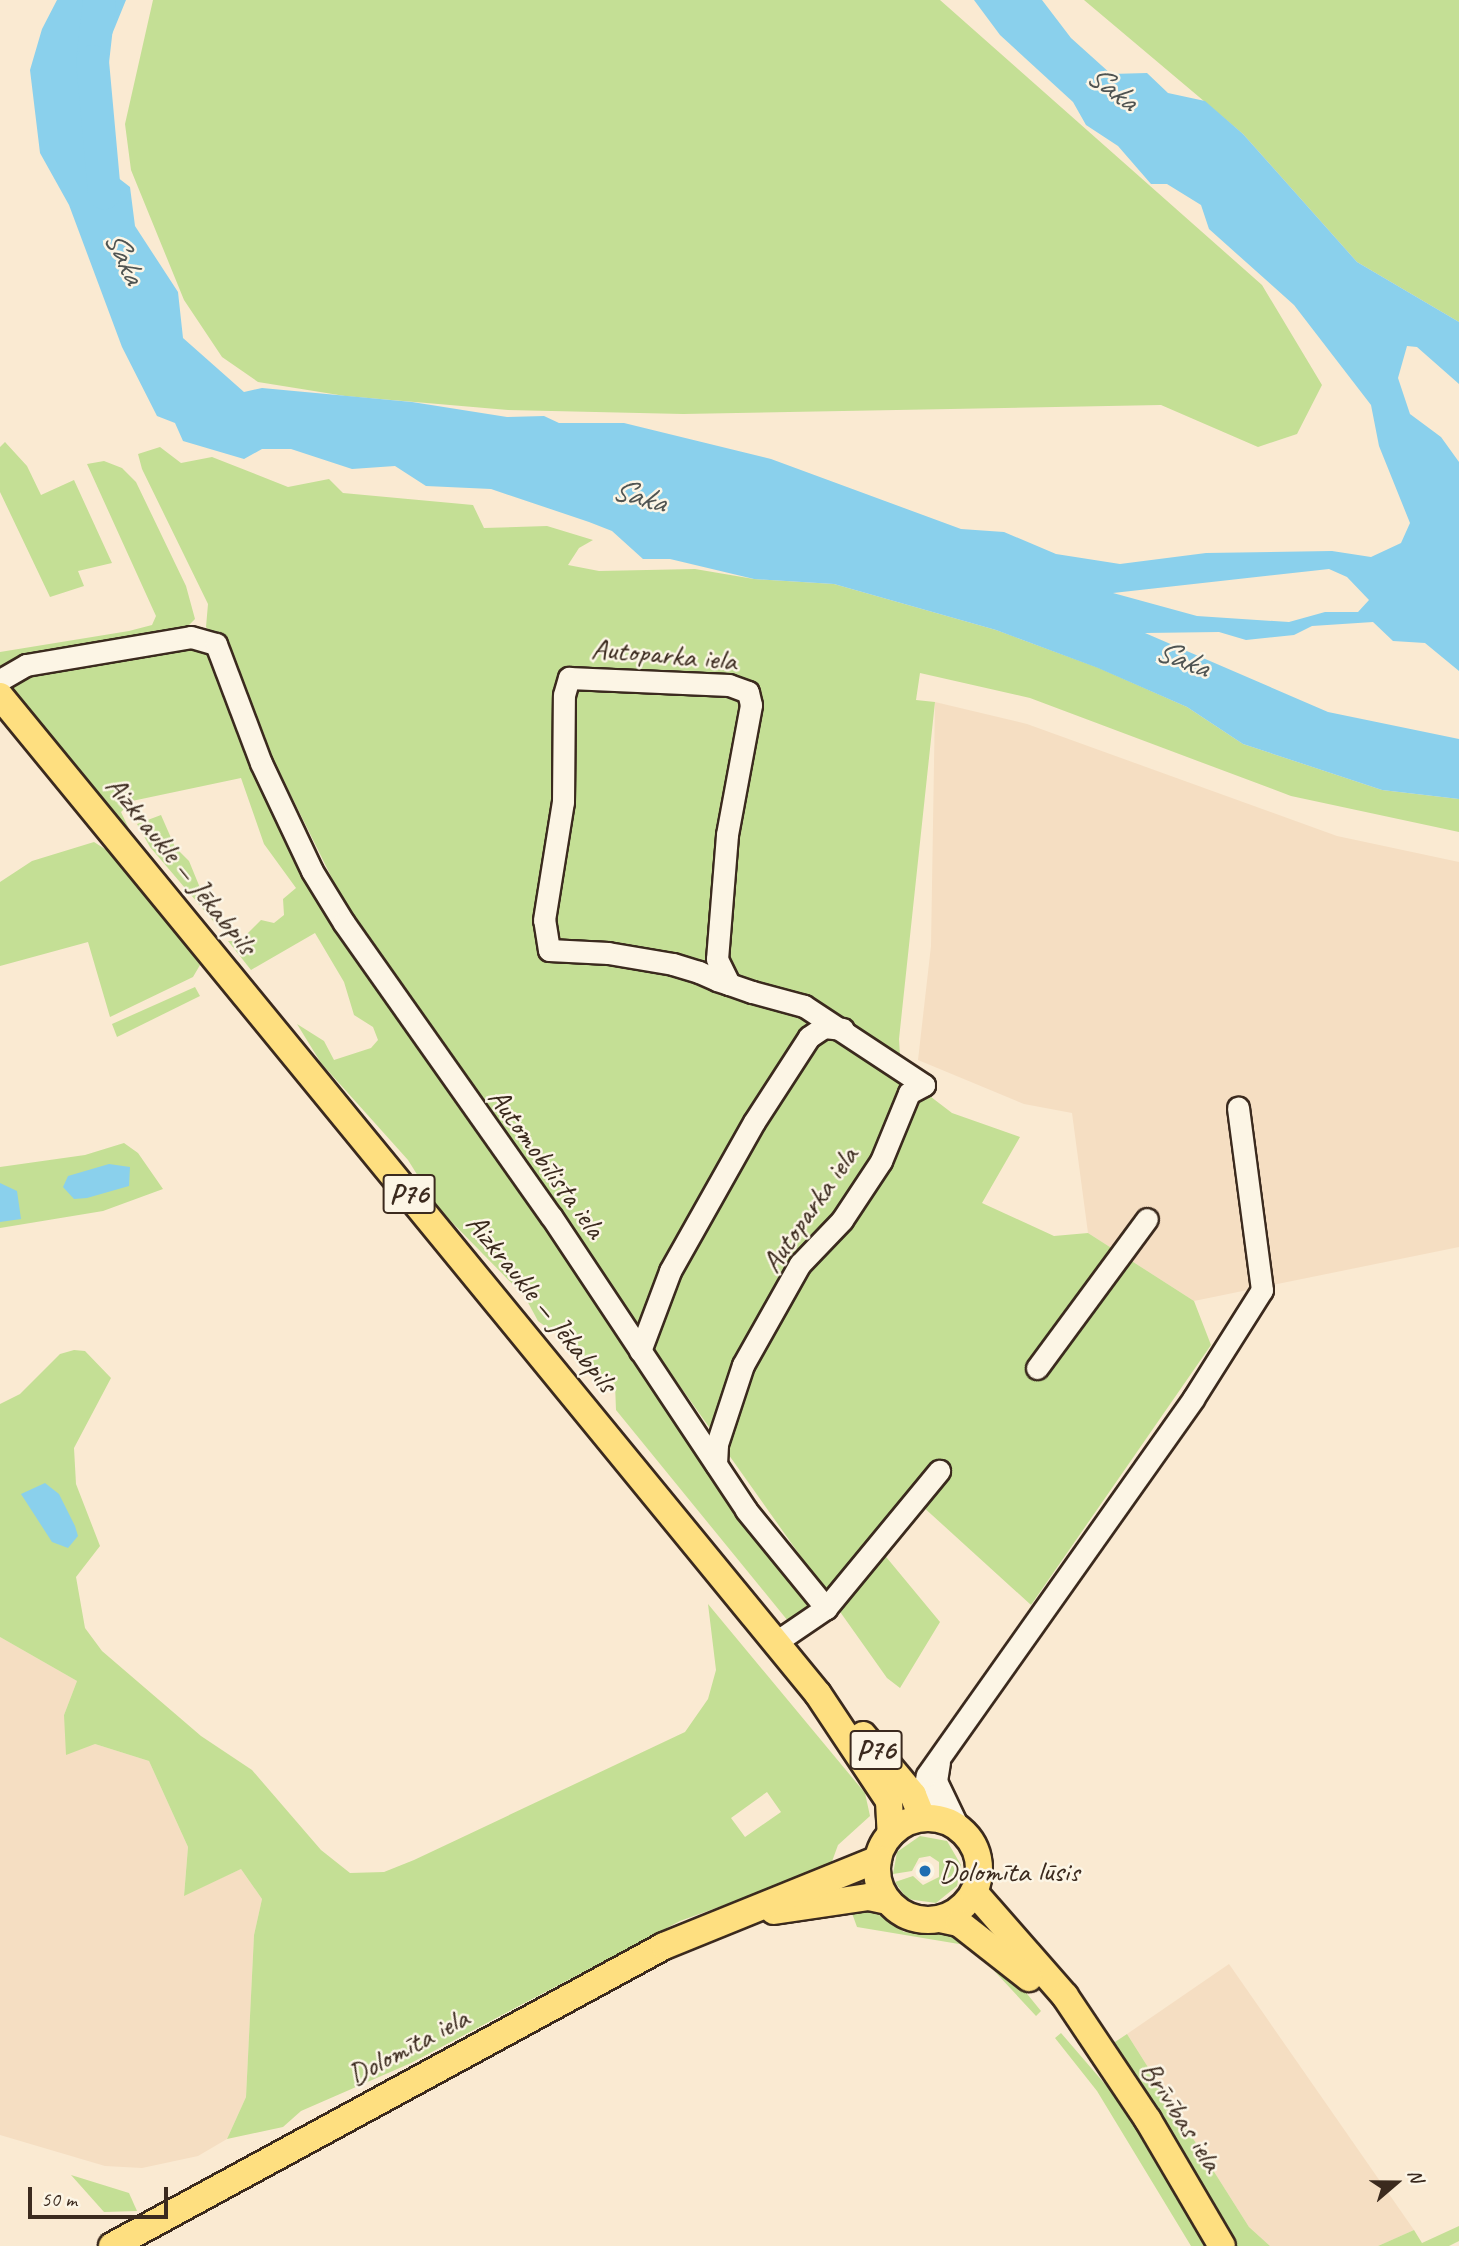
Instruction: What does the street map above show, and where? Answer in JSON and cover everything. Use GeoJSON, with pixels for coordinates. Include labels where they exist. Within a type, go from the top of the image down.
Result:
{"type":"FeatureCollection","features":[{"type":"Feature","properties":{"kind":"main road","name":"Aizkraukle — Jēkabpils"},"geometry":{"type":"LineString","coordinates":[[0,696],[818,1694],[889,1801],[891,1834]]}},
{"type":"Feature","properties":{"kind":"main road","name":"Aizkraukle — Jēkabpils"},"geometry":{"type":"LineString","coordinates":[[818,1694],[885,1760],[938,1821]]}},
{"type":"Feature","properties":{"kind":"main road"},"geometry":{"type":"LineString","coordinates":[[938,1821],[891,1834],[878,1859],[880,1888],[888,1901],[911,1917],[940,1919],[954,1913],[974,1892]]}},
{"type":"Feature","properties":{"kind":"main road","name":"P76"},"geometry":{"type":"LineString","coordinates":[[938,1821],[979,1864],[974,1892]]}},
{"type":"Feature","properties":{"kind":"main road","name":"Dolomīta iela"},"geometry":{"type":"LineString","coordinates":[[112,2246],[664,1946],[878,1859]]}},
{"type":"Feature","properties":{"kind":"main road","name":"Brīvības iela"},"geometry":{"type":"LineString","coordinates":[[974,1892],[1057,1986],[1148,2120],[1222,2246]]}},
{"type":"Feature","properties":{"kind":"main road","name":"Dolomīta iela"},"geometry":{"type":"LineString","coordinates":[[740,1914],[869,1897],[888,1901]]}},
{"type":"Feature","properties":{"kind":"main road","name":"Brīvības iela"},"geometry":{"type":"LineString","coordinates":[[940,1919],[959,1923],[1007,1956],[1082,2026]]}},
{"type":"Feature","properties":{"kind":"street","name":"Automobīlista iela"},"geometry":{"type":"LineString","coordinates":[[0,680],[26,665],[191,637],[216,644],[261,763],[312,871],[746,1510],[826,1608]]}},
{"type":"Feature","properties":{"kind":"street","name":"Autoparka iela"},"geometry":{"type":"LineString","coordinates":[[716,1464],[716,1444],[743,1365],[800,1265],[842,1220],[881,1161],[909,1093],[924,1085],[804,1006],[729,984],[673,964],[608,953],[555,953],[545,945],[544,920],[563,802],[564,695],[569,678],[729,685],[748,692],[751,705],[727,835],[717,959],[729,984]]}},
{"type":"Feature","properties":{"kind":"street"},"geometry":{"type":"LineString","coordinates":[[640,1351],[670,1272],[754,1122],[809,1037],[824,1027],[842,1029]]}},
{"type":"Feature","properties":{"kind":"street"},"geometry":{"type":"LineString","coordinates":[[938,1821],[936,1781],[940,1760],[1262,1290],[1238,1108]]}},
{"type":"Feature","properties":{"kind":"street"},"geometry":{"type":"LineString","coordinates":[[1037,1368],[1147,1219]]}},
{"type":"Feature","properties":{"kind":"street"},"geometry":{"type":"LineString","coordinates":[[776,1642],[826,1608],[939,1471]]}},
{"type":"Feature","properties":{"kind":"shaded area"},"geometry":{"type":"Polygon","coordinates":[[[935,702],[1027,724],[1337,836],[1459,862],[1459,1247],[1194,1301],[1088,1233],[1072,1113],[1024,1104],[918,1060],[931,946],[935,702]]]}},
{"type":"Feature","properties":{"kind":"shaded area"},"geometry":{"type":"Polygon","coordinates":[[[0,1637],[77,1681],[64,1715],[95,1744],[149,1761],[188,1847],[184,1895],[241,1869],[262,1899],[254,1935],[246,2097],[227,2139],[198,2156],[142,2168],[105,2166],[0,2135],[0,1637]]]}},
{"type":"Feature","properties":{"kind":"shaded area"},"geometry":{"type":"Polygon","coordinates":[[[1229,1964],[1414,2230],[1378,2246],[1270,2246],[1249,2227],[1127,2034],[1229,1964]]]}},
{"type":"Feature","properties":{"kind":"green space"},"geometry":{"type":"Polygon","coordinates":[[[153,0],[940,0],[1262,285],[1322,385],[1297,434],[1258,447],[1161,405],[683,414],[508,410],[345,396],[258,382],[222,357],[184,300],[131,170],[125,124],[153,0]]]}},
{"type":"Feature","properties":{"kind":"green space"},"geometry":{"type":"Polygon","coordinates":[[[1084,0],[1459,0],[1459,322],[1357,262],[1243,134],[1084,0]]]}},
{"type":"Feature","properties":{"kind":"green space"},"geometry":{"type":"Polygon","coordinates":[[[5,442],[27,466],[41,495],[74,480],[112,563],[78,571],[84,586],[50,597],[0,492],[0,447],[5,442]]]}},
{"type":"Feature","properties":{"kind":"green space"},"geometry":{"type":"Polygon","coordinates":[[[160,447],[181,463],[212,457],[288,487],[329,479],[343,493],[473,505],[484,528],[547,526],[593,540],[579,548],[568,565],[599,571],[695,569],[754,579],[834,584],[996,630],[1099,668],[1187,707],[1243,744],[1382,790],[1459,799],[1459,832],[1291,796],[1030,698],[920,673],[916,700],[935,702],[899,1039],[901,1074],[952,1113],[1020,1137],[982,1203],[1054,1236],[1088,1233],[1194,1301],[1211,1345],[1031,1605],[921,1505],[882,1552],[940,1622],[900,1688],[887,1678],[360,935],[278,769],[271,773],[226,648],[206,627],[208,604],[142,469],[138,454],[160,447]]]}},
{"type":"Feature","properties":{"kind":"green space"},"geometry":{"type":"Polygon","coordinates":[[[104,461],[122,468],[136,482],[186,586],[195,619],[182,632],[0,670],[0,652],[152,625],[156,616],[87,464],[104,461]]]}},
{"type":"Feature","properties":{"kind":"green space"},"geometry":{"type":"Polygon","coordinates":[[[173,646],[211,646],[310,876],[815,1606],[788,1621],[616,1410],[615,1384],[589,1365],[566,1332],[553,1332],[538,1321],[525,1297],[438,1208],[408,1160],[321,1063],[297,1024],[324,1041],[334,1060],[371,1048],[378,1040],[373,1027],[354,1015],[344,982],[315,933],[251,970],[228,941],[240,941],[261,920],[274,923],[284,915],[283,899],[296,888],[264,844],[241,778],[132,801],[121,812],[129,829],[11,686],[15,676],[173,646]]]}},
{"type":"Feature","properties":{"kind":"green space"},"geometry":{"type":"Polygon","coordinates":[[[161,815],[175,847],[189,861],[214,922],[150,847],[137,824],[161,815]]]}},
{"type":"Feature","properties":{"kind":"green space"},"geometry":{"type":"Polygon","coordinates":[[[94,842],[116,856],[200,965],[193,977],[110,1017],[88,942],[0,966],[0,882],[32,861],[94,842]]]}},
{"type":"Feature","properties":{"kind":"green space"},"geometry":{"type":"Polygon","coordinates":[[[195,987],[200,996],[117,1037],[112,1024],[195,987]]]}},
{"type":"Feature","properties":{"kind":"green space"},"geometry":{"type":"Polygon","coordinates":[[[124,1143],[138,1153],[163,1189],[103,1211],[0,1228],[0,1167],[85,1155],[124,1143]]]}},
{"type":"Feature","properties":{"kind":"green space"},"geometry":{"type":"Polygon","coordinates":[[[74,1350],[85,1351],[111,1378],[74,1448],[76,1484],[100,1546],[76,1577],[85,1628],[102,1651],[201,1736],[252,1770],[321,1850],[350,1873],[384,1872],[414,1860],[685,1732],[708,1699],[716,1670],[708,1604],[865,1793],[870,1816],[838,1845],[830,1867],[680,1921],[411,2063],[301,2111],[283,2127],[227,2139],[246,2097],[254,1935],[262,1899],[241,1869],[184,1896],[188,1847],[149,1761],[95,1744],[66,1755],[64,1715],[77,1681],[0,1637],[0,1404],[20,1394],[60,1354],[74,1350]],[[767,1792],[731,1818],[745,1837],[781,1812],[767,1792]]]}},
{"type":"Feature","properties":{"kind":"green space"},"geometry":{"type":"Polygon","coordinates":[[[920,1836],[947,1841],[961,1865],[957,1886],[936,1903],[907,1899],[895,1882],[913,1876],[923,1885],[939,1877],[939,1862],[930,1856],[919,1858],[912,1871],[893,1874],[897,1852],[920,1836]]]}},
{"type":"Feature","properties":{"kind":"green space"},"geometry":{"type":"Polygon","coordinates":[[[849,1905],[866,1906],[904,1932],[955,1935],[971,1946],[857,1927],[849,1905]]]}},
{"type":"Feature","properties":{"kind":"green space"},"geometry":{"type":"Polygon","coordinates":[[[971,1946],[1010,1973],[1041,2011],[1036,2016],[971,1946]]]}},
{"type":"Feature","properties":{"kind":"green space"},"geometry":{"type":"Polygon","coordinates":[[[1061,2033],[1117,2098],[1207,2246],[1191,2246],[1097,2091],[1055,2038],[1061,2033]]]}},
{"type":"Feature","properties":{"kind":"green space"},"geometry":{"type":"Polygon","coordinates":[[[1127,2034],[1249,2227],[1270,2246],[1237,2246],[1112,2044],[1127,2034]]]}},
{"type":"Feature","properties":{"kind":"green space"},"geometry":{"type":"Polygon","coordinates":[[[71,2175],[129,2193],[137,2211],[104,2212],[71,2175]]]}},
{"type":"Feature","properties":{"kind":"green space"},"geometry":{"type":"Polygon","coordinates":[[[1459,2226],[1459,2241],[1449,2246],[1378,2246],[1414,2230],[1422,2243],[1459,2226]]]}},
{"type":"Feature","properties":{"kind":"water"},"geometry":{"type":"Polygon","coordinates":[[[57,0],[126,0],[106,49],[95,134],[108,170],[130,187],[135,226],[178,292],[183,338],[244,392],[262,388],[412,402],[507,417],[544,416],[559,423],[624,423],[771,459],[961,529],[1004,532],[1056,554],[1120,564],[1206,553],[1332,551],[1371,557],[1401,543],[1410,523],[1379,446],[1371,405],[1294,305],[1209,229],[1201,205],[1167,184],[1151,184],[1118,146],[1086,125],[1073,102],[1000,35],[974,0],[1042,0],[1071,38],[1111,74],[1147,73],[1168,93],[1205,101],[1243,134],[1357,262],[1459,322],[1459,384],[1417,347],[1407,346],[1398,378],[1410,414],[1441,437],[1459,462],[1459,671],[1425,643],[1393,641],[1373,622],[1312,626],[1294,635],[1246,640],[1219,632],[1145,633],[1328,712],[1459,739],[1459,799],[1382,790],[1243,744],[1187,707],[1098,668],[996,630],[834,584],[754,579],[670,559],[643,559],[612,531],[589,522],[491,489],[426,486],[395,466],[352,469],[291,449],[262,449],[244,459],[183,441],[175,423],[157,416],[122,347],[69,205],[40,153],[30,70],[42,29],[57,0]],[[1329,569],[1113,593],[1197,616],[1289,622],[1325,612],[1358,612],[1369,600],[1347,577],[1329,569]]]}},
{"type":"Feature","properties":{"kind":"water"},"geometry":{"type":"Polygon","coordinates":[[[109,1164],[130,1167],[129,1186],[74,1199],[63,1187],[68,1176],[109,1164]]]}},
{"type":"Feature","properties":{"kind":"water"},"geometry":{"type":"Polygon","coordinates":[[[0,1183],[17,1191],[21,1219],[0,1222],[0,1183]]]}},
{"type":"Feature","properties":{"kind":"water"},"geometry":{"type":"Polygon","coordinates":[[[45,1483],[59,1494],[75,1526],[78,1536],[68,1548],[52,1542],[21,1494],[45,1483]]]}},
{"type":"Feature","properties":{"kind":"waterway","name":"Saka"},"geometry":{"type":"LineString","coordinates":[[99,0],[92,61],[104,192]]}},
{"type":"Feature","properties":{"kind":"place","name":"Dolomīta lūsis"},"geometry":{"type":"Point","coordinates":[925,1871]}}]}
